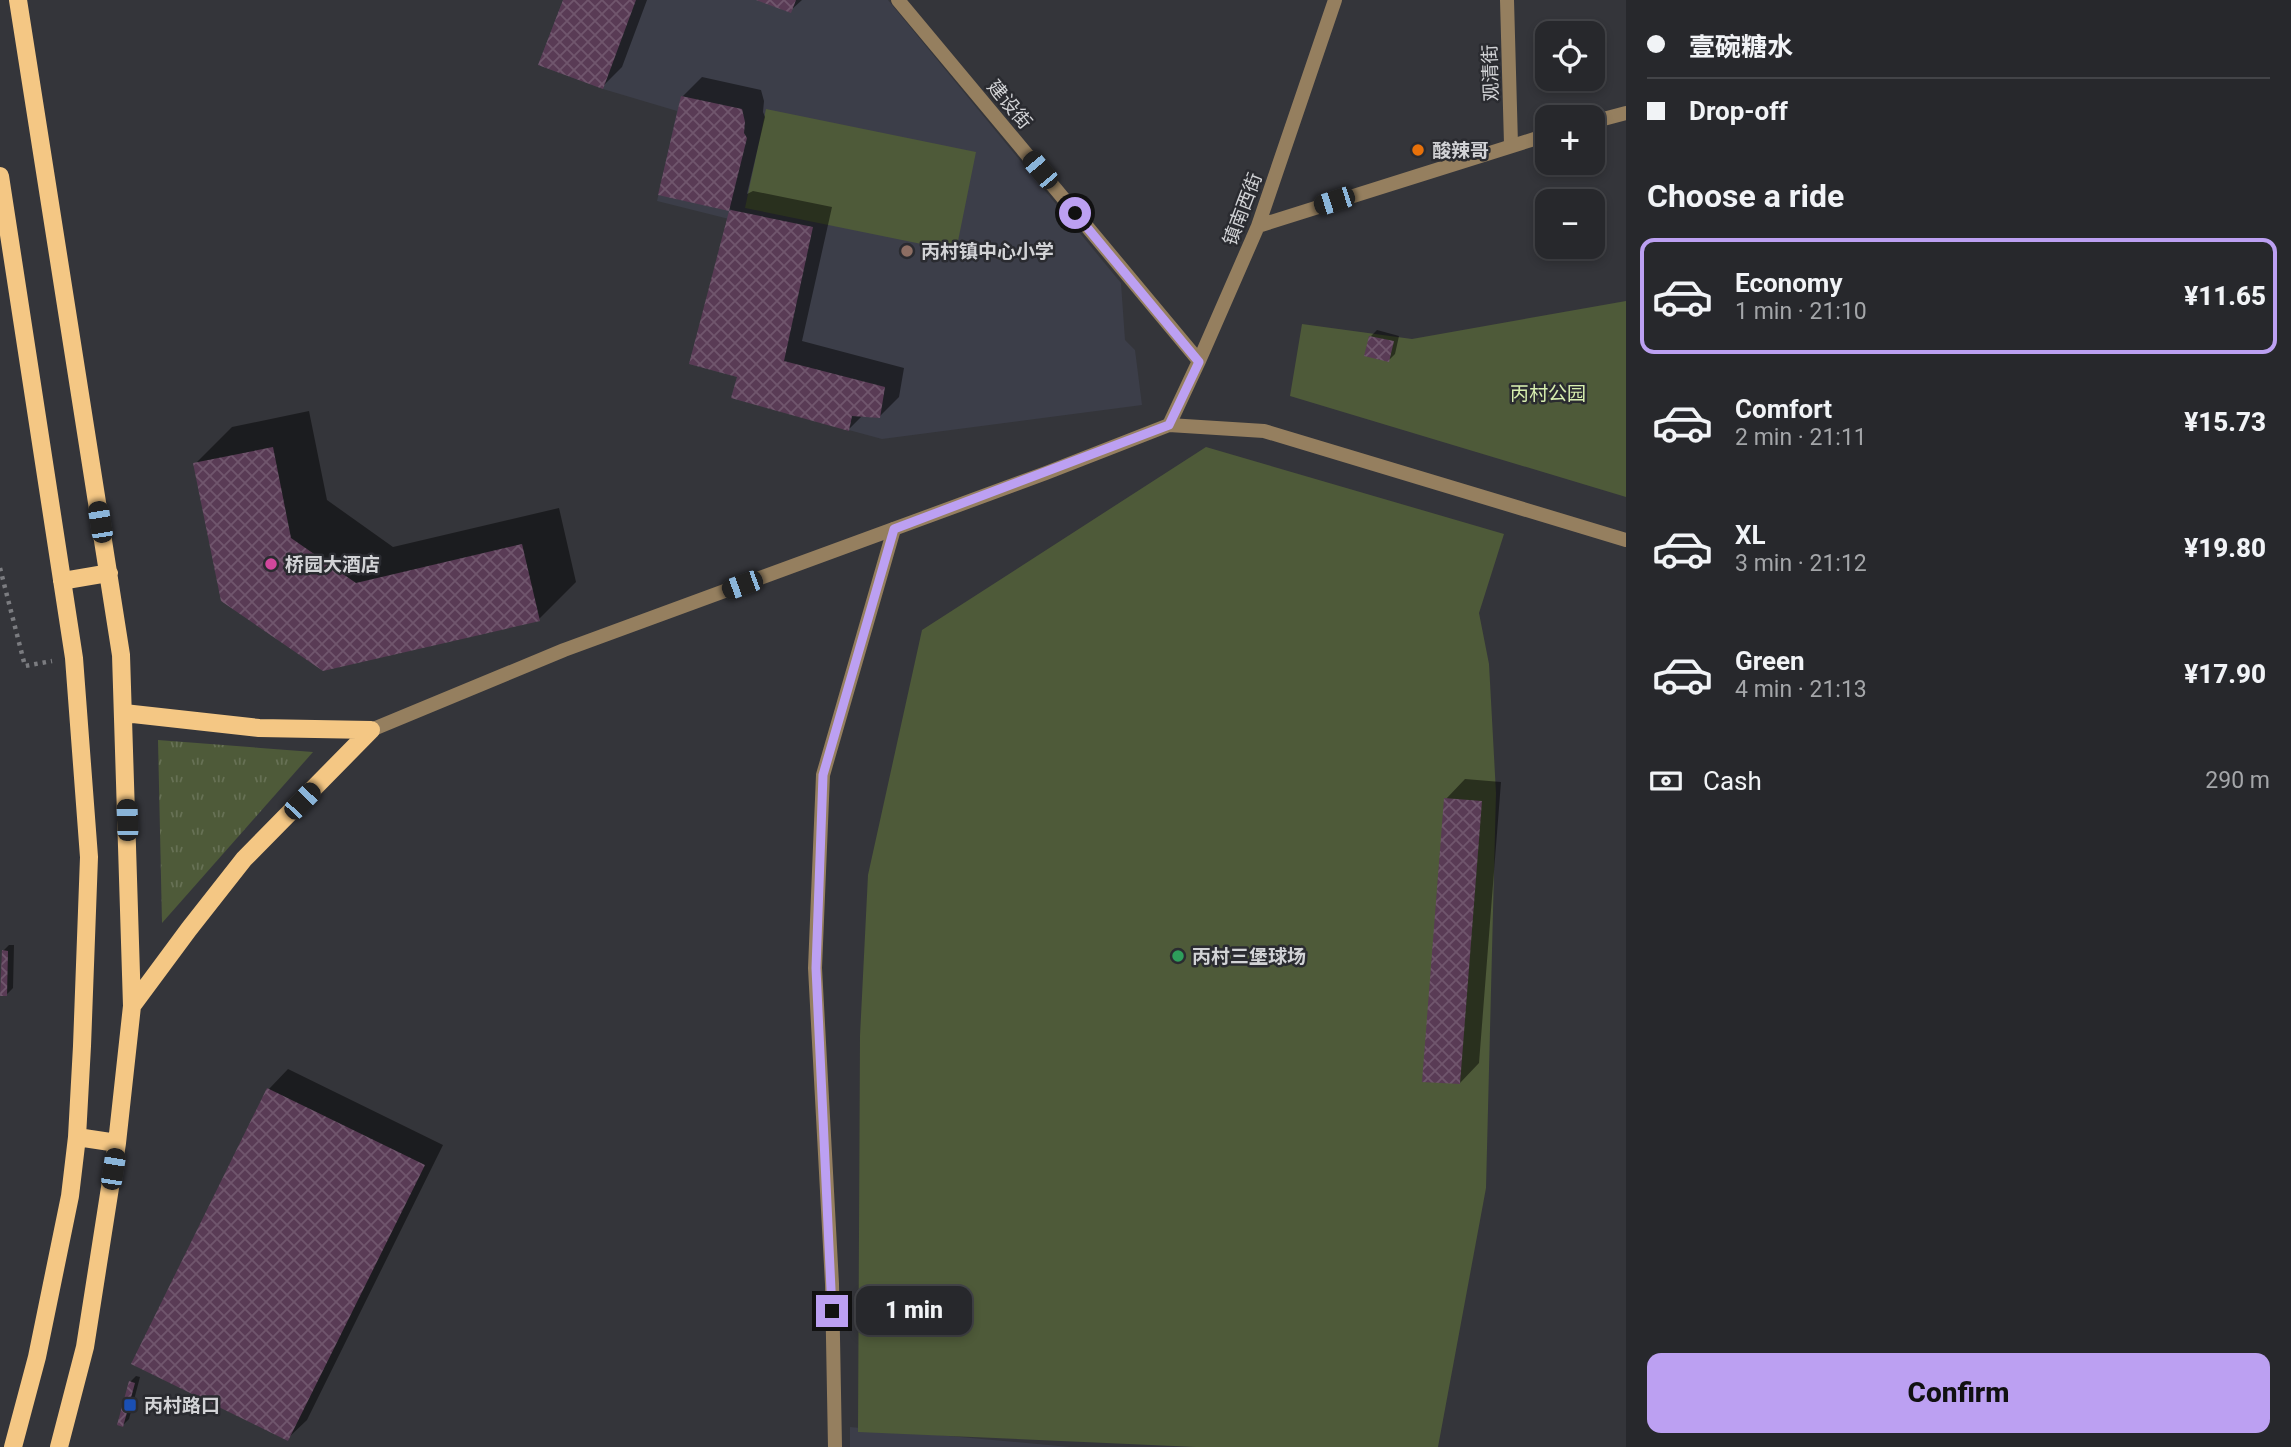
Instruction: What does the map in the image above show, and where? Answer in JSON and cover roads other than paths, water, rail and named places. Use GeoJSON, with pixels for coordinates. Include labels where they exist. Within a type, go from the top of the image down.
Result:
{"type":"FeatureCollection","features":[{"type":"Feature","properties":{"kind":"main road"},"geometry":{"type":"LineString","coordinates":[[18,0],[121,656],[124,713],[132,1006],[117,1143],[85,1347],[59,1447]]}},
{"type":"Feature","properties":{"kind":"main road"},"geometry":{"type":"LineString","coordinates":[[0,176],[74,657],[89,857],[77,1137],[70,1196],[40,1344],[13,1447]]}},
{"type":"Feature","properties":{"kind":"main road"},"geometry":{"type":"LineString","coordinates":[[62,581],[108,573]]}},
{"type":"Feature","properties":{"kind":"main road"},"geometry":{"type":"LineString","coordinates":[[124,713],[259,727],[371,730]]}},
{"type":"Feature","properties":{"kind":"main road"},"geometry":{"type":"LineString","coordinates":[[132,1006],[188,929],[244,859],[371,730]]}},
{"type":"Feature","properties":{"kind":"main road"},"geometry":{"type":"LineString","coordinates":[[77,1137],[117,1143]]}},
{"type":"Feature","properties":{"kind":"street","name":"建设街"},"geometry":{"type":"LineString","coordinates":[[898,0],[1199,362]]}},
{"type":"Feature","properties":{"kind":"street","name":"镇南西街"},"geometry":{"type":"LineString","coordinates":[[1169,425],[1258,226],[1335,0]]}},
{"type":"Feature","properties":{"kind":"street","name":"观清街"},"geometry":{"type":"LineString","coordinates":[[1507,0],[1511,144]]}},
{"type":"Feature","properties":{"kind":"street"},"geometry":{"type":"LineString","coordinates":[[1605,119],[1626,113]]}},
{"type":"Feature","properties":{"kind":"street"},"geometry":{"type":"LineString","coordinates":[[1258,226],[1535,138]]}},
{"type":"Feature","properties":{"kind":"street"},"geometry":{"type":"LineString","coordinates":[[371,730],[564,650],[1169,425],[1264,431],[1626,540]]}},
{"type":"Feature","properties":{"kind":"street"},"geometry":{"type":"LineString","coordinates":[[835,1447],[832,1284],[816,968],[823,775],[894,529]]}},
{"type":"Feature","properties":{"kind":"place","name":"酸辣哥"},"geometry":{"type":"Point","coordinates":[1418,150]}},
{"type":"Feature","properties":{"kind":"place","name":"丙村镇中心小学"},"geometry":{"type":"Point","coordinates":[907,251]}},
{"type":"Feature","properties":{"kind":"place","name":"桥园大酒店"},"geometry":{"type":"Point","coordinates":[271,564]}},
{"type":"Feature","properties":{"kind":"place","name":"丙村三堡球场"},"geometry":{"type":"Point","coordinates":[1178,956]}},
{"type":"Feature","properties":{"kind":"place","name":"丙村路口"},"geometry":{"type":"Point","coordinates":[130,1405]}},
{"type":"Feature","properties":{"kind":"park label","name":"丙村公园"},"geometry":{"type":"Point","coordinates":[1548,393]}}]}
